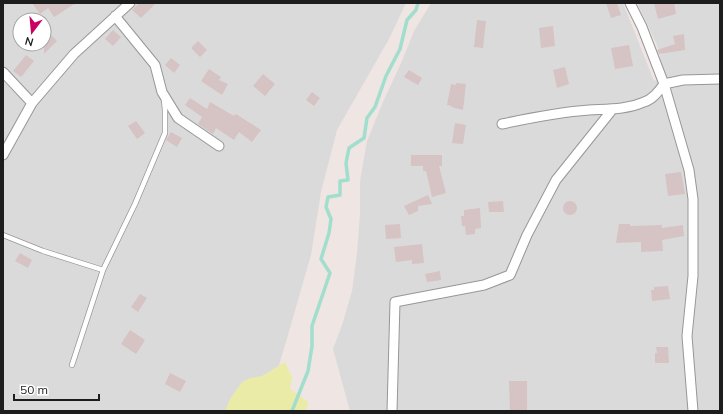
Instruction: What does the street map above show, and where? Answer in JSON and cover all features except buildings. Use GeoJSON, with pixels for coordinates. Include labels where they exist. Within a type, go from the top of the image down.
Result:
{"type":"FeatureCollection","features":[{"type":"Feature","properties":{"kind":"street"},"geometry":{"type":"LineString","coordinates":[[3,155],[32,103],[74,54],[130,3]]}},
{"type":"Feature","properties":{"kind":"street"},"geometry":{"type":"LineString","coordinates":[[630,3],[642,27],[664,84],[689,170],[693,199],[693,276],[688,336],[693,411]]}},
{"type":"Feature","properties":{"kind":"street"},"geometry":{"type":"LineString","coordinates":[[114,16],[155,65],[162,92],[178,118],[219,146]]}},
{"type":"Feature","properties":{"kind":"street"},"geometry":{"type":"LineString","coordinates":[[3,72],[32,103]]}},
{"type":"Feature","properties":{"kind":"street"},"geometry":{"type":"LineString","coordinates":[[502,124],[589,110],[628,108],[645,102],[654,96],[664,84],[683,80],[720,79]]}},
{"type":"Feature","properties":{"kind":"street"},"geometry":{"type":"LineString","coordinates":[[392,411],[395,302],[484,285],[510,275],[527,236],[556,180],[612,110]]}},
{"type":"Feature","properties":{"kind":"lane"},"geometry":{"type":"LineString","coordinates":[[72,365],[103,270],[136,204],[165,133],[165,110],[162,92]]}},
{"type":"Feature","properties":{"kind":"lane"},"geometry":{"type":"LineString","coordinates":[[3,235],[43,251],[103,270]]}},
{"type":"Feature","properties":{"kind":"shaded area"},"geometry":{"type":"Polygon","coordinates":[[[3,3],[406,3],[389,39],[337,130],[321,192],[311,255],[286,342],[272,388],[254,411],[3,411],[3,3]]]}},
{"type":"Feature","properties":{"kind":"shaded area"},"geometry":{"type":"Polygon","coordinates":[[[431,3],[623,3],[654,81],[665,77],[657,45],[637,3],[720,3],[720,411],[350,411],[333,349],[352,291],[360,213],[360,181],[367,141],[414,31],[431,3]]]}},
{"type":"Feature","properties":{"kind":"green space"},"geometry":{"type":"Polygon","coordinates":[[[285,362],[292,377],[290,389],[308,402],[306,411],[225,411],[230,399],[242,382],[250,378],[262,376],[285,362]]]}},
{"type":"Feature","properties":{"kind":"waterway"},"geometry":{"type":"LineString","coordinates":[[292,411],[308,371],[312,346],[312,326],[330,273],[321,259],[329,233],[331,219],[326,207],[328,197],[340,195],[340,181],[348,180],[346,163],[349,148],[364,138],[367,118],[375,107],[386,76],[400,49],[407,20],[416,10],[418,3]]}}]}
